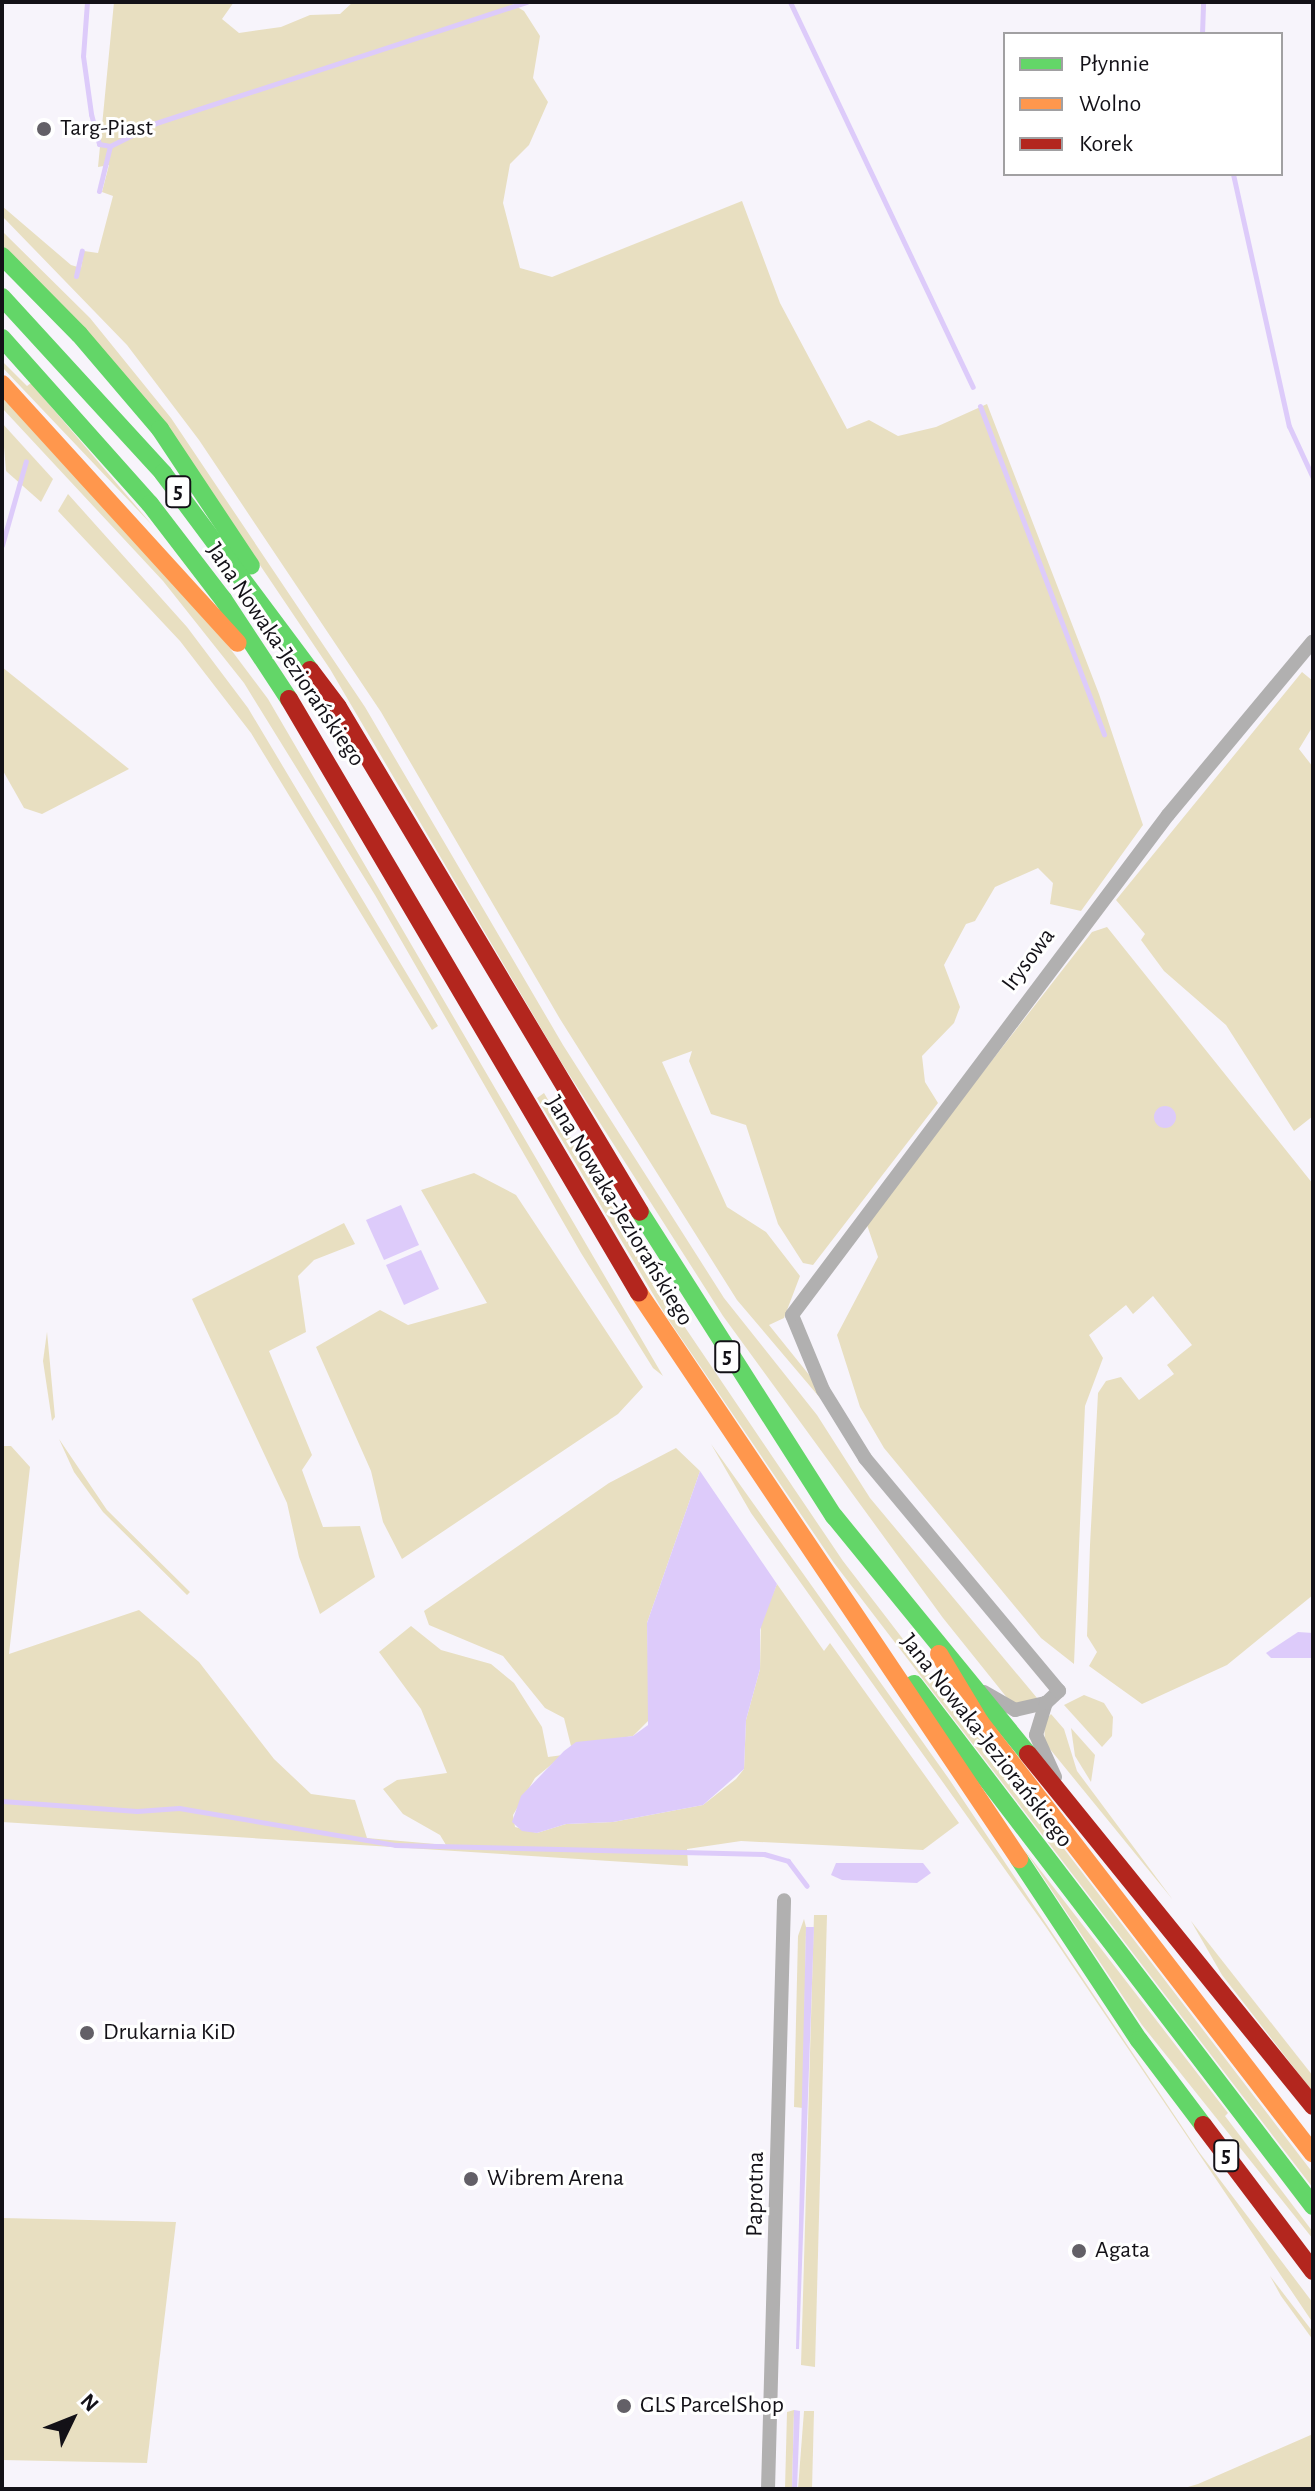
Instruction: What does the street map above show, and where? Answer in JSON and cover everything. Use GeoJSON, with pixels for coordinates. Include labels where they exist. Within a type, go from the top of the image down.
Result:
{"type":"FeatureCollection","features":[{"type":"Feature","properties":{"kind":"main road"},"geometry":{"type":"LineString","coordinates":[[2,256],[79,334],[160,429],[288,621],[335,703]]}},
{"type":"Feature","properties":{"kind":"main road","name":"Jana Nowaka-Jeziorańskiego"},"geometry":{"type":"LineString","coordinates":[[2,297],[163,473],[335,703],[705,1322],[834,1516],[926,1631],[980,1722],[1313,2154]]}},
{"type":"Feature","properties":{"kind":"main road","name":"Jana Nowaka-Jeziorańskiego"},"geometry":{"type":"LineString","coordinates":[[2,338],[150,504],[293,703],[649,1310],[869,1631],[948,1726],[1313,2206]]}},
{"type":"Feature","properties":{"kind":"main road"},"geometry":{"type":"LineString","coordinates":[[2,384],[293,703]]}},
{"type":"Feature","properties":{"kind":"main road","name":"5"},"geometry":{"type":"LineString","coordinates":[[869,1631],[1139,2040],[1313,2271]]}},
{"type":"Feature","properties":{"kind":"main road","name":"5"},"geometry":{"type":"LineString","coordinates":[[926,1631],[1062,1791],[1313,2106]]}},
{"type":"Feature","properties":{"kind":"street","name":"Irysowa"},"geometry":{"type":"LineString","coordinates":[[1046,1703],[1059,1691],[865,1458],[823,1390],[792,1315],[1168,815],[1313,641]]}},
{"type":"Feature","properties":{"kind":"street"},"geometry":{"type":"LineString","coordinates":[[974,1686],[1015,1710],[1046,1703]]}},
{"type":"Feature","properties":{"kind":"street"},"geometry":{"type":"LineString","coordinates":[[1046,1703],[1036,1735],[1062,1791]]}},
{"type":"Feature","properties":{"kind":"street","name":"Paprotna"},"geometry":{"type":"LineString","coordinates":[[768,2489],[784,1900]]}},
{"type":"Feature","properties":{"kind":"shaded area"},"geometry":{"type":"Polygon","coordinates":[[[114,2],[234,2],[222,19],[239,33],[281,27],[310,15],[340,14],[353,2],[509,2],[524,11],[540,36],[533,78],[548,102],[529,145],[510,164],[503,203],[520,268],[552,277],[742,201],[780,303],[847,429],[869,420],[898,436],[936,427],[987,404],[1099,694],[1143,825],[1081,911],[1050,904],[1053,883],[1038,868],[995,887],[975,921],[966,924],[944,965],[960,1007],[954,1023],[922,1056],[925,1082],[938,1103],[813,1265],[803,1263],[778,1224],[746,1125],[711,1114],[689,1061],[692,1051],[662,1062],[727,1207],[766,1232],[800,1276],[784,1318],[769,1325],[810,1376],[826,1405],[737,1300],[560,1019],[381,712],[199,440],[127,345],[2,216],[2,206],[71,265],[81,268],[84,251],[98,253],[113,196],[102,192],[109,165],[98,167],[114,2]]]}},
{"type":"Feature","properties":{"kind":"shaded area"},"geometry":{"type":"Polygon","coordinates":[[[2,231],[90,318],[171,418],[365,707],[563,1045],[724,1298],[817,1415],[870,1498],[1037,1698],[1031,1703],[1019,1705],[1008,1699],[943,1618],[723,1316],[558,1057],[330,669],[181,448],[2,246],[2,231]]]}},
{"type":"Feature","properties":{"kind":"shaded area"},"geometry":{"type":"Polygon","coordinates":[[[2,361],[27,386],[31,383],[153,526],[2,367],[2,361]]]}},
{"type":"Feature","properties":{"kind":"shaded area"},"geometry":{"type":"Polygon","coordinates":[[[2,393],[199,607],[268,699],[663,1376],[653,1368],[581,1253],[375,895],[244,683],[163,581],[2,408],[2,393]]]}},
{"type":"Feature","properties":{"kind":"shaded area"},"geometry":{"type":"Polygon","coordinates":[[[2,423],[53,479],[41,502],[6,471],[2,423]]]}},
{"type":"Feature","properties":{"kind":"shaded area"},"geometry":{"type":"Polygon","coordinates":[[[68,494],[187,627],[248,708],[438,1026],[432,1030],[251,733],[180,641],[58,511],[68,494]]]}},
{"type":"Feature","properties":{"kind":"shaded area"},"geometry":{"type":"Polygon","coordinates":[[[2,667],[129,769],[42,814],[24,808],[2,769],[2,667]]]}},
{"type":"Feature","properties":{"kind":"shaded area"},"geometry":{"type":"Polygon","coordinates":[[[1302,672],[1313,681],[1313,726],[1299,749],[1313,767],[1313,1116],[1294,1131],[1226,1025],[1164,971],[1141,940],[1145,934],[1116,900],[1302,672]]]}},
{"type":"Feature","properties":{"kind":"shaded area"},"geometry":{"type":"Polygon","coordinates":[[[1107,927],[1313,1184],[1313,1595],[1227,1665],[1142,1704],[1089,1666],[1097,1652],[1087,1636],[1098,1393],[1106,1381],[1121,1377],[1139,1400],[1174,1374],[1167,1365],[1192,1345],[1153,1296],[1133,1314],[1126,1305],[1089,1335],[1103,1358],[1085,1406],[1074,1664],[1041,1638],[884,1448],[860,1407],[837,1335],[878,1257],[866,1222],[1092,932],[1107,927]]]}},
{"type":"Feature","properties":{"kind":"shaded area"},"geometry":{"type":"Polygon","coordinates":[[[544,1093],[676,1314],[843,1561],[1313,2173],[1313,2188],[834,1563],[666,1316],[537,1098],[544,1093]]]}},
{"type":"Feature","properties":{"kind":"shaded area"},"geometry":{"type":"Polygon","coordinates":[[[1165,1106],[1176,1117],[1165,1128],[1154,1117],[1165,1106]]]}},
{"type":"Feature","properties":{"kind":"shaded area"},"geometry":{"type":"Polygon","coordinates":[[[474,1173],[516,1195],[643,1387],[618,1414],[402,1559],[383,1522],[371,1471],[316,1347],[380,1310],[408,1325],[487,1303],[421,1190],[474,1173]]]}},
{"type":"Feature","properties":{"kind":"shaded area"},"geometry":{"type":"Polygon","coordinates":[[[401,1205],[419,1245],[384,1260],[366,1220],[401,1205]]]}},
{"type":"Feature","properties":{"kind":"shaded area"},"geometry":{"type":"Polygon","coordinates":[[[344,1223],[355,1244],[314,1260],[298,1276],[306,1332],[269,1351],[312,1455],[302,1470],[323,1527],[360,1526],[375,1577],[320,1614],[299,1557],[287,1503],[192,1299],[344,1223]]]}},
{"type":"Feature","properties":{"kind":"shaded area"},"geometry":{"type":"Polygon","coordinates":[[[421,1250],[439,1289],[404,1305],[386,1265],[421,1250]]]}},
{"type":"Feature","properties":{"kind":"shaded area"},"geometry":{"type":"Polygon","coordinates":[[[47,1332],[55,1417],[52,1421],[43,1361],[47,1332]]]}},
{"type":"Feature","properties":{"kind":"shaded area"},"geometry":{"type":"Polygon","coordinates":[[[59,1439],[107,1510],[190,1592],[187,1595],[103,1512],[74,1472],[59,1439]]]}},
{"type":"Feature","properties":{"kind":"shaded area"},"geometry":{"type":"Polygon","coordinates":[[[711,1444],[949,1779],[1199,2152],[1313,2303],[1313,2323],[1046,1927],[751,1513],[711,1444]]]}},
{"type":"Feature","properties":{"kind":"shaded area"},"geometry":{"type":"Polygon","coordinates":[[[2,1446],[11,1446],[30,1467],[9,1654],[139,1610],[199,1662],[274,1759],[311,1794],[355,1800],[367,1838],[446,1845],[440,1835],[403,1814],[383,1789],[397,1780],[447,1773],[421,1709],[379,1652],[411,1626],[441,1650],[491,1664],[514,1683],[542,1727],[548,1757],[563,1755],[535,1778],[513,1815],[515,1827],[537,1833],[566,1824],[613,1822],[703,1805],[736,1779],[744,1769],[746,1720],[760,1669],[761,1622],[777,1584],[824,1651],[830,1643],[959,1823],[923,1850],[741,1841],[687,1849],[688,1866],[2,1822],[2,1446]]]}},
{"type":"Feature","properties":{"kind":"shaded area"},"geometry":{"type":"Polygon","coordinates":[[[676,1448],[700,1471],[647,1623],[650,1719],[633,1736],[571,1746],[564,1718],[545,1708],[503,1656],[429,1625],[424,1611],[609,1483],[676,1448]]]}},
{"type":"Feature","properties":{"kind":"shaded area"},"geometry":{"type":"Polygon","coordinates":[[[700,1471],[777,1584],[760,1630],[760,1669],[746,1720],[744,1769],[703,1805],[613,1822],[566,1824],[537,1833],[522,1831],[512,1822],[521,1796],[564,1751],[576,1742],[633,1736],[648,1725],[647,1623],[700,1471]]]}},
{"type":"Feature","properties":{"kind":"shaded area"},"geometry":{"type":"Polygon","coordinates":[[[1298,1632],[1313,1633],[1313,1658],[1271,1658],[1266,1653],[1298,1632]]]}},
{"type":"Feature","properties":{"kind":"shaded area"},"geometry":{"type":"Polygon","coordinates":[[[1084,1695],[1104,1703],[1113,1717],[1112,1736],[1102,1747],[1064,1705],[1084,1695]]]}},
{"type":"Feature","properties":{"kind":"shaded area"},"geometry":{"type":"Polygon","coordinates":[[[1051,1714],[1064,1729],[1077,1771],[1173,1900],[1045,1743],[1044,1722],[1051,1714]]]}},
{"type":"Feature","properties":{"kind":"shaded area"},"geometry":{"type":"Polygon","coordinates":[[[1071,1728],[1095,1755],[1091,1782],[1075,1756],[1071,1728]]]}},
{"type":"Feature","properties":{"kind":"shaded area"},"geometry":{"type":"Polygon","coordinates":[[[1024,1849],[1228,2113],[1225,2116],[1313,2232],[1313,2239],[1142,2025],[1024,1849]]]}},
{"type":"Feature","properties":{"kind":"shaded area"},"geometry":{"type":"Polygon","coordinates":[[[836,1863],[923,1863],[931,1873],[917,1883],[842,1880],[831,1875],[836,1863]]]}},
{"type":"Feature","properties":{"kind":"shaded area"},"geometry":{"type":"Polygon","coordinates":[[[814,1915],[827,1915],[815,2367],[801,2365],[814,1915]]]}},
{"type":"Feature","properties":{"kind":"shaded area"},"geometry":{"type":"Polygon","coordinates":[[[804,1919],[803,2108],[794,2107],[798,1936],[804,1919]]]}},
{"type":"Feature","properties":{"kind":"shaded area"},"geometry":{"type":"Polygon","coordinates":[[[1191,1921],[1313,2076],[1313,2092],[1222,1975],[1191,1921]]]}},
{"type":"Feature","properties":{"kind":"shaded area"},"geometry":{"type":"Polygon","coordinates":[[[806,1927],[814,1927],[799,2349],[796,2349],[806,1927]]]}},
{"type":"Feature","properties":{"kind":"shaded area"},"geometry":{"type":"Polygon","coordinates":[[[2,2218],[176,2222],[147,2463],[2,2460],[2,2218]]]}},
{"type":"Feature","properties":{"kind":"shaded area"},"geometry":{"type":"Polygon","coordinates":[[[1270,2276],[1313,2332],[1313,2340],[1281,2296],[1270,2276]]]}},
{"type":"Feature","properties":{"kind":"shaded area"},"geometry":{"type":"Polygon","coordinates":[[[794,2410],[792,2489],[785,2489],[787,2412],[794,2410]]]}},
{"type":"Feature","properties":{"kind":"shaded area"},"geometry":{"type":"Polygon","coordinates":[[[794,2410],[800,2411],[797,2489],[792,2489],[794,2410]]]}},
{"type":"Feature","properties":{"kind":"shaded area"},"geometry":{"type":"Polygon","coordinates":[[[804,2411],[814,2411],[812,2489],[798,2489],[804,2411]]]}},
{"type":"Feature","properties":{"kind":"shaded area"},"geometry":{"type":"Polygon","coordinates":[[[1313,2434],[1313,2489],[1181,2489],[1198,2484],[1313,2434]]]}},
{"type":"Feature","properties":{"kind":"waterway"},"geometry":{"type":"LineString","coordinates":[[87,2],[83,56],[91,114],[99,144],[110,146]]}},
{"type":"Feature","properties":{"kind":"waterway"},"geometry":{"type":"LineString","coordinates":[[99,191],[110,146],[156,123],[527,2]]}},
{"type":"Feature","properties":{"kind":"waterway"},"geometry":{"type":"LineString","coordinates":[[790,2],[973,387]]}},
{"type":"Feature","properties":{"kind":"waterway"},"geometry":{"type":"LineString","coordinates":[[1202,32],[1203,2]]}},
{"type":"Feature","properties":{"kind":"waterway"},"geometry":{"type":"LineString","coordinates":[[1233,176],[1289,426],[1313,478]]}},
{"type":"Feature","properties":{"kind":"waterway"},"geometry":{"type":"LineString","coordinates":[[76,276],[82,251]]}},
{"type":"Feature","properties":{"kind":"waterway"},"geometry":{"type":"LineString","coordinates":[[980,406],[1104,734]]}},
{"type":"Feature","properties":{"kind":"waterway"},"geometry":{"type":"LineString","coordinates":[[2,545],[26,461]]}},
{"type":"Feature","properties":{"kind":"waterway"},"geometry":{"type":"LineString","coordinates":[[2,1801],[137,1811],[179,1808],[395,1845],[764,1854],[788,1861],[807,1886]]}},
{"type":"Feature","properties":{"kind":"traffic: fast"},"geometry":{"type":"LineString","coordinates":[[2,256],[79,334],[160,429],[251,566]]}},
{"type":"Feature","properties":{"kind":"traffic: fast"},"geometry":{"type":"LineString","coordinates":[[2,297],[163,473],[310,670]]}},
{"type":"Feature","properties":{"kind":"traffic: fast"},"geometry":{"type":"LineString","coordinates":[[2,338],[150,504],[223,599],[289,699]]}},
{"type":"Feature","properties":{"kind":"traffic: fast"},"geometry":{"type":"LineString","coordinates":[[640,1212],[834,1516],[1028,1754]]}},
{"type":"Feature","properties":{"kind":"traffic: fast"},"geometry":{"type":"LineString","coordinates":[[914,1684],[1313,2206]]}},
{"type":"Feature","properties":{"kind":"traffic: fast"},"geometry":{"type":"LineString","coordinates":[[1019,1859],[1139,2040],[1203,2125]]}},
{"type":"Feature","properties":{"kind":"traffic: slow"},"geometry":{"type":"LineString","coordinates":[[2,384],[238,643]]}},
{"type":"Feature","properties":{"kind":"traffic: slow"},"geometry":{"type":"LineString","coordinates":[[639,1293],[1019,1859]]}},
{"type":"Feature","properties":{"kind":"traffic: slow"},"geometry":{"type":"LineString","coordinates":[[939,1654],[980,1722],[1313,2154]]}},
{"type":"Feature","properties":{"kind":"traffic: jam"},"geometry":{"type":"LineString","coordinates":[[310,670],[338,707],[640,1212]]}},
{"type":"Feature","properties":{"kind":"traffic: jam"},"geometry":{"type":"LineString","coordinates":[[289,699],[639,1293]]}},
{"type":"Feature","properties":{"kind":"traffic: jam"},"geometry":{"type":"LineString","coordinates":[[1028,1754],[1313,2106]]}},
{"type":"Feature","properties":{"kind":"traffic: jam"},"geometry":{"type":"LineString","coordinates":[[1203,2125],[1313,2271]]}},
{"type":"Feature","properties":{"kind":"place","name":"Targ-Piast"},"geometry":{"type":"Point","coordinates":[44,129]}},
{"type":"Feature","properties":{"kind":"place","name":"Drukarnia KiD"},"geometry":{"type":"Point","coordinates":[87,2033]}},
{"type":"Feature","properties":{"kind":"place","name":"Wibrem Arena"},"geometry":{"type":"Point","coordinates":[471,2179]}},
{"type":"Feature","properties":{"kind":"place","name":"Agata"},"geometry":{"type":"Point","coordinates":[1079,2251]}},
{"type":"Feature","properties":{"kind":"place","name":"GLS ParcelShop"},"geometry":{"type":"Point","coordinates":[624,2406]}}]}
